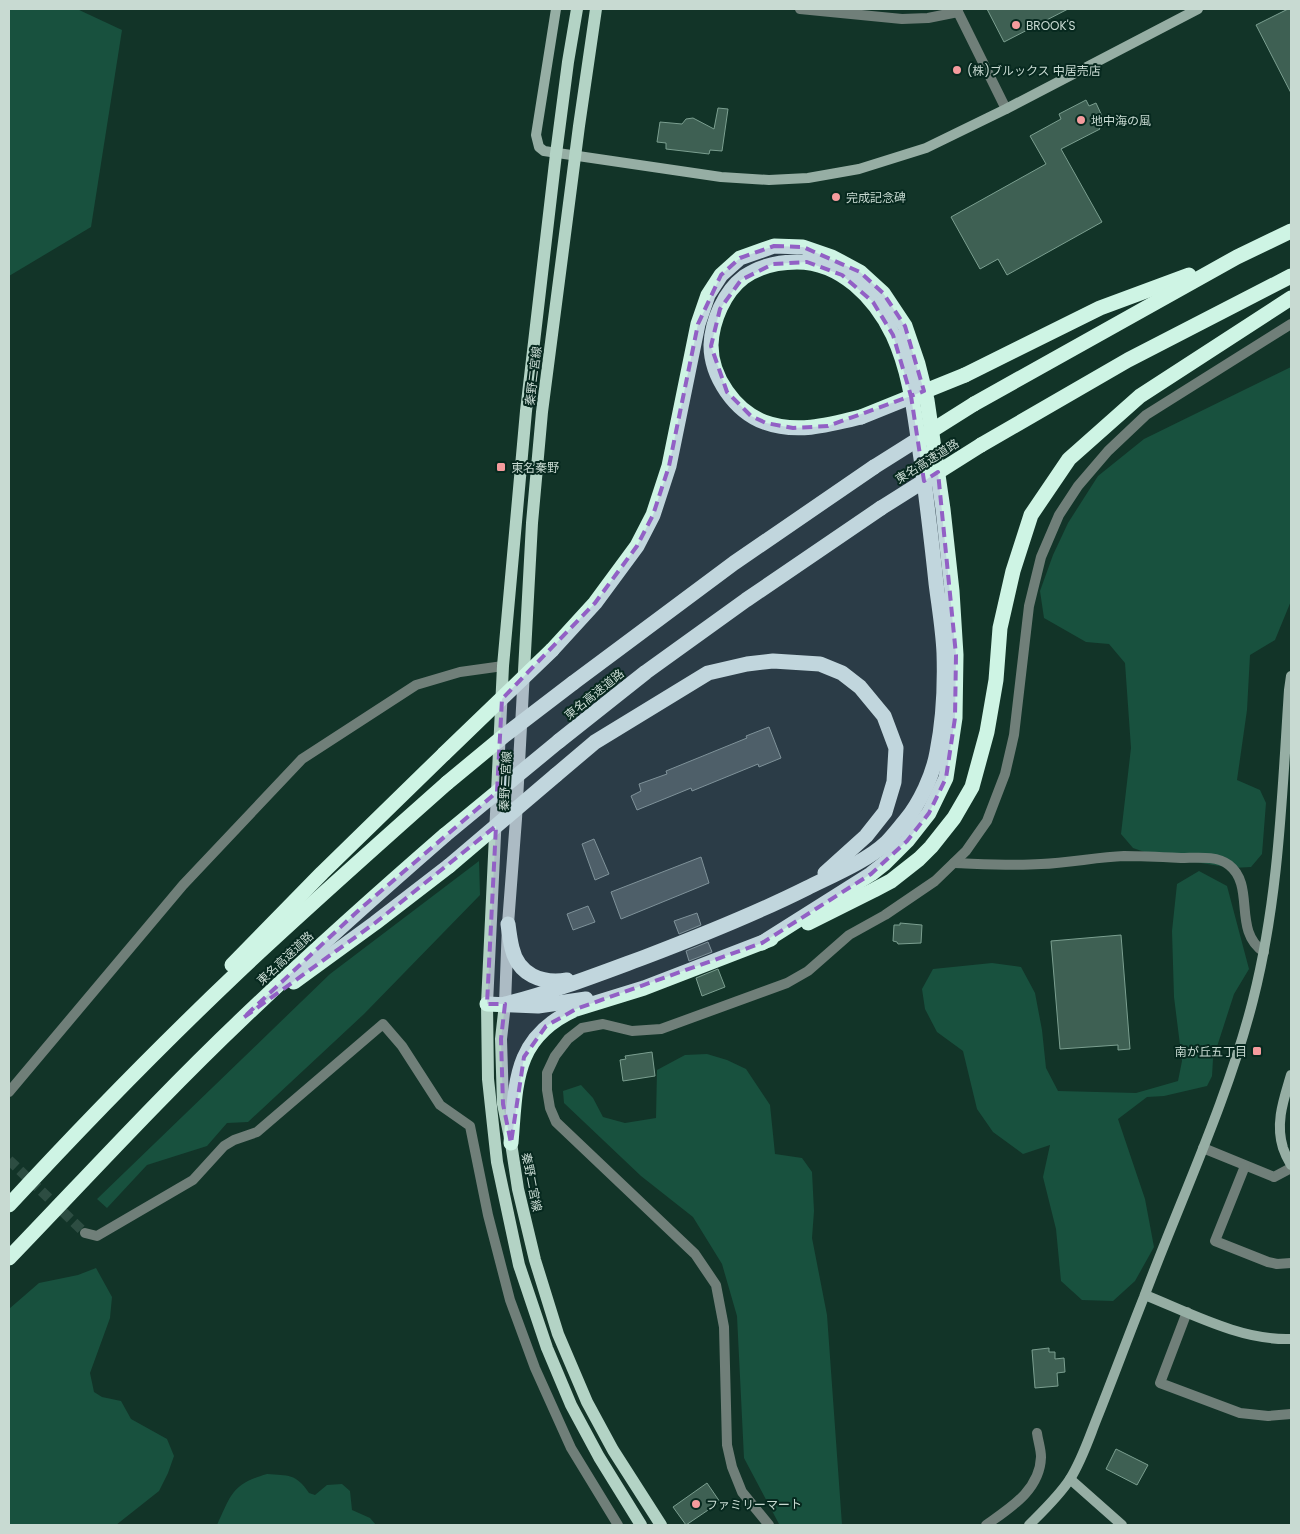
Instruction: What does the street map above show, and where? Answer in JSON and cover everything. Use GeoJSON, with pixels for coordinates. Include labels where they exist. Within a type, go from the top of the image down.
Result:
{"type":"FeatureCollection","features":[{"type":"Feature","properties":{"kind":"highway","name":"東名高速道路"},"geometry":{"type":"LineString","coordinates":[[9,1205],[95,1112],[236,974],[447,784],[505,735],[573,683],[734,563],[874,467],[974,404],[1236,258],[1291,231]]}},
{"type":"Feature","properties":{"kind":"highway"},"geometry":{"type":"LineString","coordinates":[[95,1112],[234,962],[322,873],[552,650],[595,603],[637,546],[654,516],[669,466],[698,324],[708,294],[721,275],[740,258],[774,246],[803,247],[832,257],[860,272],[883,293],[905,326],[918,364],[926,400],[943,509],[952,591],[956,655],[955,718],[946,778],[929,813],[907,841],[885,863],[870,874],[762,943]]}},
{"type":"Feature","properties":{"kind":"highway"},"geometry":{"type":"LineString","coordinates":[[506,1004],[540,996],[702,935],[766,909],[857,863],[885,844],[908,818],[925,788],[937,755],[942,712],[944,654],[931,539],[910,386],[892,334],[873,302],[859,288],[842,275],[825,267],[807,262],[772,264],[755,270],[741,280],[730,292],[720,308],[713,329],[711,346],[719,377],[727,392],[751,416],[766,423],[793,428],[828,426],[860,417],[965,375],[1100,308],[1236,258]]}},
{"type":"Feature","properties":{"kind":"highway","name":"東名高速道路"},"geometry":{"type":"LineString","coordinates":[[9,1258],[173,1087],[243,1018],[360,909],[559,741],[646,672],[746,600],[881,508],[981,445],[1128,360],[1291,276]]}},
{"type":"Feature","properties":{"kind":"highway"},"geometry":{"type":"LineString","coordinates":[[511,1143],[520,1070],[524,1057],[546,1026],[565,1014],[644,988],[762,943],[820,918],[874,890],[898,875],[919,859],[943,833],[972,787],[987,732],[996,680],[1000,628],[1012,571],[1031,515],[1069,459],[1140,396],[1291,298]]}},
{"type":"Feature","properties":{"kind":"highway"},"geometry":{"type":"LineString","coordinates":[[243,1018],[375,923],[448,866],[595,742],[708,673],[746,664],[773,661],[820,664],[842,673],[860,687],[884,716],[896,748],[894,782],[885,812],[866,836],[811,886]]}},
{"type":"Feature","properties":{"kind":"highway"},"geometry":{"type":"LineString","coordinates":[[508,924],[511,947],[515,958],[523,970],[537,978],[554,982],[596,975]]}},
{"type":"Feature","properties":{"kind":"highway"},"geometry":{"type":"LineString","coordinates":[[487,1004],[545,1005],[644,988]]}},
{"type":"Feature","properties":{"kind":"main road","name":"秦野二宮線"},"geometry":{"type":"LineString","coordinates":[[577,9],[556,154],[526,411],[503,666],[487,1004],[488,1079],[497,1162],[519,1265],[547,1348],[572,1405],[598,1457],[641,1525]]}},
{"type":"Feature","properties":{"kind":"main road","name":"秦野二宮線"},"geometry":{"type":"LineString","coordinates":[[596,9],[542,412],[532,523],[516,819],[508,924],[506,1004],[501,1038],[503,1104],[518,1189],[535,1260],[558,1334],[587,1402],[613,1450],[661,1525]]}},
{"type":"Feature","properties":{"kind":"street"},"geometry":{"type":"LineString","coordinates":[[556,9],[536,135],[539,147],[544,152],[721,177],[768,180],[808,178],[859,169],[919,151],[1006,109],[1198,9]]}},
{"type":"Feature","properties":{"kind":"street"},"geometry":{"type":"LineString","coordinates":[[800,9],[902,19],[928,18],[957,11],[1006,109]]}},
{"type":"Feature","properties":{"kind":"street"},"geometry":{"type":"LineString","coordinates":[[769,1525],[742,1492],[732,1467],[727,1444],[724,1326],[716,1285],[695,1254],[556,1122],[550,1108],[547,1090],[548,1073],[555,1056],[568,1038],[582,1028],[602,1024],[632,1032],[661,1029],[786,983],[808,971],[849,935],[885,915],[935,881],[966,851],[987,821],[1005,774],[1014,735],[1030,606],[1041,557],[1059,515],[1078,486],[1108,451],[1146,415],[1291,324]]}},
{"type":"Feature","properties":{"kind":"street"},"geometry":{"type":"LineString","coordinates":[[9,1092],[183,885],[302,759],[416,685],[460,672],[503,666]]}},
{"type":"Feature","properties":{"kind":"street"},"geometry":{"type":"LineString","coordinates":[[1029,1525],[1044,1511],[1070,1479],[1083,1453],[1234,1066],[1253,1001],[1271,911],[1287,784],[1291,676]]}},
{"type":"Feature","properties":{"kind":"street"},"geometry":{"type":"LineString","coordinates":[[954,862],[1004,866],[1124,856],[1222,860],[1231,867],[1241,883],[1248,934],[1256,947],[1264,952]]}},
{"type":"Feature","properties":{"kind":"street"},"geometry":{"type":"LineString","coordinates":[[84,1233],[97,1236],[193,1180],[224,1146],[234,1140],[257,1132],[383,1024],[402,1046],[440,1105],[470,1126],[488,1215],[510,1300],[535,1368],[571,1448],[618,1525]]}},
{"type":"Feature","properties":{"kind":"street"},"geometry":{"type":"LineString","coordinates":[[1203,1148],[1274,1177],[1291,1167],[1283,1150],[1280,1136],[1280,1114],[1291,1075]]}},
{"type":"Feature","properties":{"kind":"street"},"geometry":{"type":"LineString","coordinates":[[1245,1166],[1215,1241],[1268,1262],[1277,1264],[1291,1263]]}},
{"type":"Feature","properties":{"kind":"street"},"geometry":{"type":"LineString","coordinates":[[1144,1295],[1248,1335],[1291,1339]]}},
{"type":"Feature","properties":{"kind":"street"},"geometry":{"type":"LineString","coordinates":[[1187,1312],[1160,1383],[1240,1413],[1268,1416],[1291,1414]]}},
{"type":"Feature","properties":{"kind":"street"},"geometry":{"type":"LineString","coordinates":[[986,1525],[1028,1491],[1037,1476],[1041,1457],[1037,1433]]}},
{"type":"Feature","properties":{"kind":"street"},"geometry":{"type":"LineString","coordinates":[[1070,1479],[1122,1525]]}},
{"type":"Feature","properties":{"kind":"highlighted area"},"geometry":{"type":"Polygon","coordinates":[[[774,246],[803,247],[860,272],[883,293],[905,326],[924,391],[911,396],[924,481],[938,472],[956,655],[955,718],[946,778],[929,813],[907,841],[871,874],[762,943],[576,1009],[546,1026],[524,1057],[511,1143],[503,1104],[501,1039],[505,1004],[487,1004],[496,826],[375,923],[243,1018],[360,909],[497,792],[502,699],[595,603],[637,546],[653,515],[669,466],[698,324],[721,275],[740,258],[774,246]],[[807,262],[773,264],[741,280],[720,309],[711,346],[727,392],[751,416],[766,423],[793,428],[828,426],[911,396],[893,335],[873,302],[842,275],[807,262]]]}},
{"type":"Feature","properties":{"kind":"green space"},"geometry":{"type":"Polygon","coordinates":[[[9,9],[77,9],[122,30],[91,227],[9,276],[9,9]]]}},
{"type":"Feature","properties":{"kind":"green space"},"geometry":{"type":"Polygon","coordinates":[[[1291,367],[1291,601],[1275,640],[1250,655],[1247,710],[1237,780],[1260,790],[1266,803],[1262,854],[1251,867],[1233,868],[1156,856],[1133,848],[1121,834],[1131,748],[1125,663],[1109,644],[1086,642],[1044,618],[1040,591],[1053,555],[1068,523],[1098,476],[1144,439],[1291,367]]]}},
{"type":"Feature","properties":{"kind":"green space"},"geometry":{"type":"Polygon","coordinates":[[[479,861],[480,895],[364,1014],[248,1122],[227,1123],[207,1146],[147,1165],[107,1208],[97,1199],[330,974],[479,861]]]}},
{"type":"Feature","properties":{"kind":"green space"},"geometry":{"type":"Polygon","coordinates":[[[1199,871],[1227,886],[1249,969],[1234,994],[1213,1059],[1212,1076],[1207,1086],[1164,1096],[1147,1097],[1118,1119],[1145,1199],[1154,1247],[1135,1281],[1113,1301],[1082,1300],[1061,1281],[1056,1229],[1043,1177],[1050,1145],[1023,1154],[993,1132],[977,1109],[963,1051],[937,1032],[925,1009],[922,989],[933,969],[992,963],[1021,967],[1035,993],[1042,1030],[1046,1068],[1058,1091],[1136,1093],[1178,1081],[1182,1061],[1174,997],[1172,931],[1177,884],[1199,871]]]}},
{"type":"Feature","properties":{"kind":"green space"},"geometry":{"type":"Polygon","coordinates":[[[707,1054],[727,1060],[746,1069],[770,1105],[775,1154],[802,1158],[812,1172],[814,1211],[812,1238],[827,1315],[842,1525],[779,1524],[744,1458],[737,1316],[722,1264],[693,1217],[641,1176],[564,1103],[563,1091],[581,1085],[593,1098],[603,1117],[625,1123],[656,1118],[657,1070],[685,1055],[707,1054]]]}},
{"type":"Feature","properties":{"kind":"green space"},"geometry":{"type":"Polygon","coordinates":[[[96,1268],[112,1297],[110,1318],[90,1373],[94,1392],[102,1397],[121,1401],[131,1419],[167,1439],[174,1456],[159,1491],[116,1525],[9,1525],[9,1309],[39,1283],[78,1275],[96,1268]]]}},
{"type":"Feature","properties":{"kind":"green space"},"geometry":{"type":"Polygon","coordinates":[[[267,1474],[296,1479],[309,1493],[315,1495],[327,1485],[342,1484],[350,1491],[352,1510],[370,1518],[376,1525],[217,1525],[234,1492],[246,1482],[267,1474]]]}},
{"type":"Feature","properties":{"kind":"building","name":"BROOK'S"},"geometry":{"type":"Polygon","coordinates":[[[987,9],[1068,9],[1004,42],[987,9]]]}},
{"type":"Feature","properties":{"kind":"building"},"geometry":{"type":"Polygon","coordinates":[[[1291,9],[1291,93],[1256,25],[1291,9]]]}},
{"type":"Feature","properties":{"kind":"building"},"geometry":{"type":"Polygon","coordinates":[[[1086,100],[1089,106],[1096,103],[1102,116],[1099,117],[1102,123],[1098,126],[1100,129],[1061,149],[1102,222],[1007,275],[998,259],[980,269],[951,217],[1046,164],[1030,136],[1061,119],[1059,114],[1086,100]]]}},
{"type":"Feature","properties":{"kind":"building"},"geometry":{"type":"Polygon","coordinates":[[[718,108],[728,109],[722,151],[710,150],[709,154],[666,149],[666,143],[657,142],[660,122],[682,124],[686,119],[693,118],[714,129],[718,108]]]}},
{"type":"Feature","properties":{"kind":"building"},"geometry":{"type":"Polygon","coordinates":[[[769,727],[781,758],[759,767],[758,764],[692,791],[691,788],[637,810],[631,796],[641,791],[639,784],[667,774],[666,771],[769,727]]]}},
{"type":"Feature","properties":{"kind":"building"},"geometry":{"type":"Polygon","coordinates":[[[594,839],[609,874],[595,880],[582,844],[594,839]]]}},
{"type":"Feature","properties":{"kind":"building"},"geometry":{"type":"Polygon","coordinates":[[[701,857],[709,883],[621,919],[611,892],[701,857]]]}},
{"type":"Feature","properties":{"kind":"building"},"geometry":{"type":"Polygon","coordinates":[[[588,906],[595,922],[573,930],[567,914],[588,906]]]}},
{"type":"Feature","properties":{"kind":"building"},"geometry":{"type":"Polygon","coordinates":[[[697,913],[701,925],[679,934],[674,921],[697,913]]]}},
{"type":"Feature","properties":{"kind":"building"},"geometry":{"type":"Polygon","coordinates":[[[900,923],[922,925],[921,943],[898,944],[893,941],[894,925],[900,925],[900,923]]]}},
{"type":"Feature","properties":{"kind":"building"},"geometry":{"type":"Polygon","coordinates":[[[1121,935],[1130,1049],[1118,1050],[1118,1045],[1060,1049],[1051,941],[1121,935]]]}},
{"type":"Feature","properties":{"kind":"building"},"geometry":{"type":"Polygon","coordinates":[[[708,942],[712,952],[689,961],[686,951],[708,942]]]}},
{"type":"Feature","properties":{"kind":"building"},"geometry":{"type":"Polygon","coordinates":[[[718,969],[725,987],[702,996],[696,978],[718,969]]]}},
{"type":"Feature","properties":{"kind":"building"},"geometry":{"type":"Polygon","coordinates":[[[652,1052],[655,1076],[623,1081],[620,1060],[626,1059],[625,1056],[652,1052]]]}},
{"type":"Feature","properties":{"kind":"building"},"geometry":{"type":"Polygon","coordinates":[[[1049,1348],[1049,1352],[1055,1352],[1055,1359],[1064,1358],[1065,1372],[1057,1373],[1058,1386],[1035,1388],[1032,1350],[1049,1348]]]}},
{"type":"Feature","properties":{"kind":"building"},"geometry":{"type":"Polygon","coordinates":[[[1116,1449],[1148,1465],[1137,1485],[1106,1469],[1116,1449]]]}},
{"type":"Feature","properties":{"kind":"building","name":"ファミリーマート"},"geometry":{"type":"Polygon","coordinates":[[[707,1483],[720,1502],[686,1525],[673,1507],[707,1483]]]}},
{"type":"Feature","properties":{"kind":"tunnel"},"geometry":{"type":"LineString","coordinates":[[9,1160],[85,1233]]}},
{"type":"Feature","properties":{"kind":"place","name":"BROOK'S"},"geometry":{"type":"Point","coordinates":[1016,25]}},
{"type":"Feature","properties":{"kind":"place","name":"(株)ブルックス 中居売店"},"geometry":{"type":"Point","coordinates":[957,70]}},
{"type":"Feature","properties":{"kind":"place","name":"地中海の風"},"geometry":{"type":"Point","coordinates":[1081,120]}},
{"type":"Feature","properties":{"kind":"place","name":"完成記念碑"},"geometry":{"type":"Point","coordinates":[836,197]}},
{"type":"Feature","properties":{"kind":"place","name":"東名秦野"},"geometry":{"type":"Point","coordinates":[501,467]}},
{"type":"Feature","properties":{"kind":"place","name":"南が丘五丁目"},"geometry":{"type":"Point","coordinates":[1257,1051]}},
{"type":"Feature","properties":{"kind":"place","name":"ファミリーマート"},"geometry":{"type":"Point","coordinates":[696,1504]}}]}
